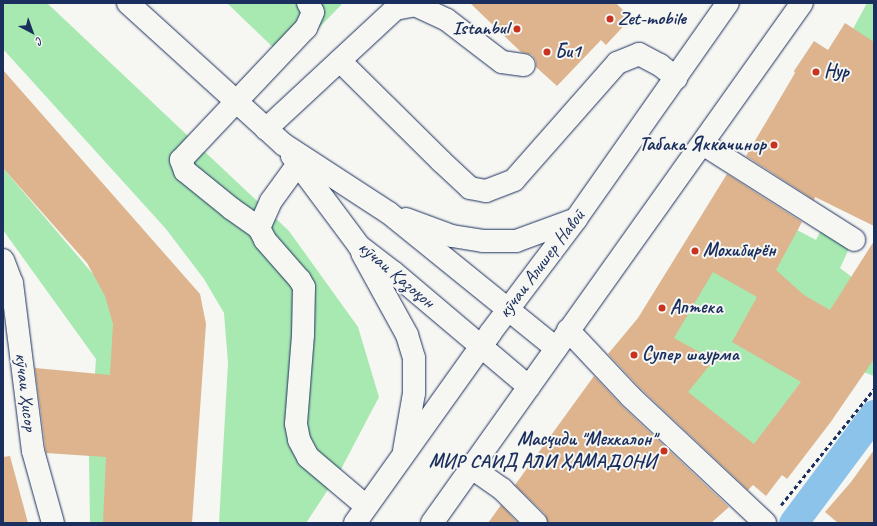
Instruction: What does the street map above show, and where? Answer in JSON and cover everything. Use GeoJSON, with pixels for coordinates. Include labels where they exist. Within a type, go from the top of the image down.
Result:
{"type":"FeatureCollection","features":[{"type":"Feature","properties":{"kind":"street","name":"кӯчаи Қазоқон"},"geometry":{"type":"LineString","coordinates":[[128,3],[283,144],[389,213],[556,348]]}},
{"type":"Feature","properties":{"kind":"street"},"geometry":{"type":"LineString","coordinates":[[308,3],[313,12],[306,28],[235,101],[181,160],[185,171],[232,209],[259,228],[265,240],[300,280],[304,287],[303,335],[296,424],[299,440],[308,457],[361,514]]}},
{"type":"Feature","properties":{"kind":"street","name":"кӯчаи Алишер Навоӣ"},"geometry":{"type":"LineString","coordinates":[[361,514],[508,309],[576,219],[728,3]]}},
{"type":"Feature","properties":{"kind":"street"},"geometry":{"type":"LineString","coordinates":[[432,523],[802,3]]}},
{"type":"Feature","properties":{"kind":"street"},"geometry":{"type":"LineString","coordinates":[[266,129],[395,10],[415,5],[446,20],[502,62],[524,65]]}},
{"type":"Feature","properties":{"kind":"street"},"geometry":{"type":"LineString","coordinates":[[340,61],[440,161],[470,188],[486,191],[514,180],[617,63],[639,54],[660,65],[676,78]]}},
{"type":"Feature","properties":{"kind":"street","name":"кӯчаи Қазоқон"},"geometry":{"type":"LineString","coordinates":[[283,144],[358,246],[393,272],[528,388]]}},
{"type":"Feature","properties":{"kind":"street"},"geometry":{"type":"LineString","coordinates":[[703,144],[854,240]]}},
{"type":"Feature","properties":{"kind":"street"},"geometry":{"type":"LineString","coordinates":[[259,228],[271,201],[298,164]]}},
{"type":"Feature","properties":{"kind":"street"},"geometry":{"type":"LineString","coordinates":[[389,213],[452,236],[483,241],[516,240],[576,219]]}},
{"type":"Feature","properties":{"kind":"street"},"geometry":{"type":"LineString","coordinates":[[358,246],[407,335],[414,358],[414,392],[403,456]]}},
{"type":"Feature","properties":{"kind":"street","name":"кӯчаи Ҳисор"},"geometry":{"type":"LineString","coordinates":[[3,260],[12,283],[33,451],[53,523]]}},
{"type":"Feature","properties":{"kind":"street"},"geometry":{"type":"LineString","coordinates":[[568,330],[631,397],[771,517]]}},
{"type":"Feature","properties":{"kind":"street"},"geometry":{"type":"LineString","coordinates":[[472,468],[502,489],[536,523]]}},
{"type":"Feature","properties":{"kind":"path"},"geometry":{"type":"LineString","coordinates":[[771,517],[874,389]]}},
{"type":"Feature","properties":{"kind":"green space"},"geometry":{"type":"Polygon","coordinates":[[[3,3],[47,3],[289,231],[358,327],[379,397],[339,473],[306,523],[219,523],[228,363],[224,313],[204,279],[166,229],[3,49],[3,3]]]}},
{"type":"Feature","properties":{"kind":"green space"},"geometry":{"type":"Polygon","coordinates":[[[227,3],[343,3],[287,61],[227,3]]]}},
{"type":"Feature","properties":{"kind":"green space"},"geometry":{"type":"Polygon","coordinates":[[[867,3],[874,3],[874,118],[848,38],[867,3]]]}},
{"type":"Feature","properties":{"kind":"green space"},"geometry":{"type":"Polygon","coordinates":[[[3,168],[120,306],[131,523],[90,523],[89,458],[96,359],[3,230],[3,168]]]}},
{"type":"Feature","properties":{"kind":"green space"},"geometry":{"type":"Polygon","coordinates":[[[761,211],[816,240],[825,222],[855,236],[840,268],[874,294],[874,376],[858,370],[760,473],[674,404],[665,335],[739,215],[761,211]]]}},
{"type":"Feature","properties":{"kind":"building"},"geometry":{"type":"Polygon","coordinates":[[[470,3],[616,3],[631,18],[606,45],[601,40],[557,86],[536,67],[536,61],[532,55],[521,52],[470,3]]]}},
{"type":"Feature","properties":{"kind":"building"},"geometry":{"type":"Polygon","coordinates":[[[845,23],[874,42],[874,226],[815,197],[814,200],[746,156],[795,73],[794,71],[814,41],[828,50],[845,23]]]}},
{"type":"Feature","properties":{"kind":"building"},"geometry":{"type":"Polygon","coordinates":[[[3,70],[200,294],[206,324],[192,523],[103,523],[106,457],[46,453],[35,368],[110,375],[113,324],[105,296],[87,263],[3,168],[3,70]]]}},
{"type":"Feature","properties":{"kind":"building"},"geometry":{"type":"Polygon","coordinates":[[[727,174],[802,222],[776,270],[804,295],[830,310],[874,241],[874,359],[830,423],[787,479],[782,475],[766,496],[753,485],[748,490],[640,388],[608,354],[638,318],[727,174]],[[713,272],[674,338],[714,360],[688,392],[754,444],[801,382],[732,342],[757,297],[713,272]]]}},
{"type":"Feature","properties":{"kind":"building"},"geometry":{"type":"Polygon","coordinates":[[[594,376],[622,406],[729,507],[711,523],[548,523],[545,514],[515,485],[594,376]]]}},
{"type":"Feature","properties":{"kind":"building"},"geometry":{"type":"Polygon","coordinates":[[[874,450],[874,523],[838,523],[825,512],[851,482],[874,450]]]}},
{"type":"Feature","properties":{"kind":"building"},"geometry":{"type":"Polygon","coordinates":[[[10,456],[28,523],[3,523],[3,457],[10,456]]]}},
{"type":"Feature","properties":{"kind":"building"},"geometry":{"type":"Polygon","coordinates":[[[501,505],[518,523],[488,523],[501,505]]]}},
{"type":"Feature","properties":{"kind":"waterway"},"geometry":{"type":"LineString","coordinates":[[793,523],[874,414]]}},
{"type":"Feature","properties":{"kind":"place","name":"Zet-mobile"},"geometry":{"type":"Point","coordinates":[610,19]}},
{"type":"Feature","properties":{"kind":"place","name":"Istanbul"},"geometry":{"type":"Point","coordinates":[517,29]}},
{"type":"Feature","properties":{"kind":"place","name":"Би1"},"geometry":{"type":"Point","coordinates":[547,52]}},
{"type":"Feature","properties":{"kind":"place","name":"Нур"},"geometry":{"type":"Point","coordinates":[816,72]}},
{"type":"Feature","properties":{"kind":"place","name":"Табака Яккачинор"},"geometry":{"type":"Point","coordinates":[774,145]}},
{"type":"Feature","properties":{"kind":"place","name":"Мохибирён"},"geometry":{"type":"Point","coordinates":[695,251]}},
{"type":"Feature","properties":{"kind":"place","name":"Аптека"},"geometry":{"type":"Point","coordinates":[662,308]}},
{"type":"Feature","properties":{"kind":"place","name":"Супер шаурма"},"geometry":{"type":"Point","coordinates":[634,355]}},
{"type":"Feature","properties":{"kind":"place","name":"Масҷиди \"Мехкалон\" МИР САИД АЛИ ҲАМАДОНИ"},"geometry":{"type":"Point","coordinates":[664,451]}}]}
